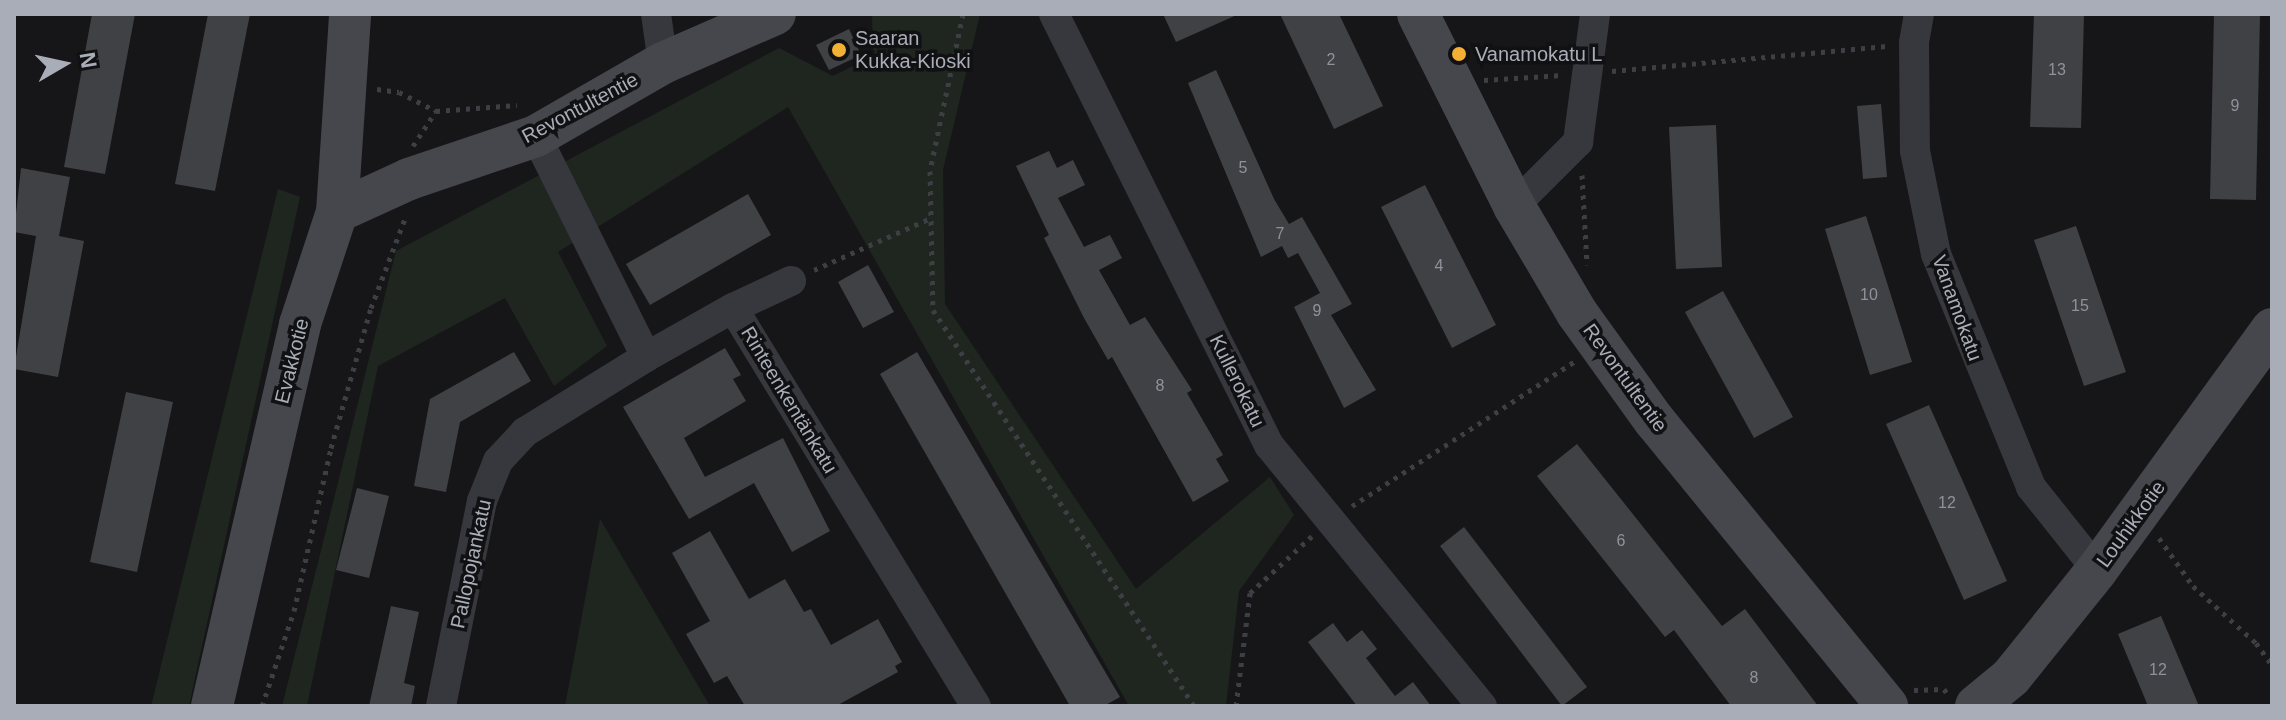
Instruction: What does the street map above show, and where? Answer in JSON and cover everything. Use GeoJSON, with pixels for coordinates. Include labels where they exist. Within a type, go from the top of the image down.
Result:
{"type":"FeatureCollection","features":[{"type":"Feature","properties":{"kind":"street","name":"Evakkotie"},"geometry":{"type":"LineString","coordinates":[[212,706],[300,324],[337,212],[348,86],[350,14]]}},
{"type":"Feature","properties":{"kind":"street"},"geometry":{"type":"LineString","coordinates":[[656,14],[663,63]]}},
{"type":"Feature","properties":{"kind":"street","name":"Revontultentie"},"geometry":{"type":"LineString","coordinates":[[337,212],[529,120],[775,14]]}},
{"type":"Feature","properties":{"kind":"street","name":"Kullerokatu"},"geometry":{"type":"LineString","coordinates":[[1054,14],[1269,445],[1482,706]]}},
{"type":"Feature","properties":{"kind":"street","name":"Revontultentie"},"geometry":{"type":"LineString","coordinates":[[1418,14],[1514,206],[1600,345],[1654,420],[1887,706]]}},
{"type":"Feature","properties":{"kind":"street"},"geometry":{"type":"LineString","coordinates":[[1514,206],[1578,142],[1595,14]]}},
{"type":"Feature","properties":{"kind":"street","name":"Vanamokatu"},"geometry":{"type":"LineString","coordinates":[[1916,28],[1915,151],[1936,254],[2031,487],[2097,570]]}},
{"type":"Feature","properties":{"kind":"street"},"geometry":{"type":"LineString","coordinates":[[529,120],[646,357]]}},
{"type":"Feature","properties":{"kind":"street"},"geometry":{"type":"LineString","coordinates":[[733,308],[791,281]]}},
{"type":"Feature","properties":{"kind":"street","name":"Rinteenkentänkatu"},"geometry":{"type":"LineString","coordinates":[[646,357],[733,308],[976,706]]}},
{"type":"Feature","properties":{"kind":"street","name":"Louhikkotie"},"geometry":{"type":"LineString","coordinates":[[1976,706],[2011,677],[2097,570],[2272,329]]}},
{"type":"Feature","properties":{"kind":"street","name":"Pallopojankatu"},"geometry":{"type":"LineString","coordinates":[[441,706],[482,501],[498,461],[525,432],[646,357]]}},
{"type":"Feature","properties":{"kind":"path"},"geometry":{"type":"LineString","coordinates":[[963,14],[930,171],[933,310],[1194,706]]}},
{"type":"Feature","properties":{"kind":"path"},"geometry":{"type":"LineString","coordinates":[[1473,81],[1587,73],[1916,28]]}},
{"type":"Feature","properties":{"kind":"path"},"geometry":{"type":"LineString","coordinates":[[348,86],[399,92],[436,111],[529,120]]}},
{"type":"Feature","properties":{"kind":"path"},"geometry":{"type":"LineString","coordinates":[[262,706],[294,611],[331,448],[371,308],[405,225],[413,140],[436,111]]}},
{"type":"Feature","properties":{"kind":"path"},"geometry":{"type":"LineString","coordinates":[[1578,142],[1587,269]]}},
{"type":"Feature","properties":{"kind":"path"},"geometry":{"type":"LineString","coordinates":[[791,281],[931,218]]}},
{"type":"Feature","properties":{"kind":"path"},"geometry":{"type":"LineString","coordinates":[[1236,706],[1250,593],[1328,521],[1600,345]]}},
{"type":"Feature","properties":{"kind":"path"},"geometry":{"type":"LineString","coordinates":[[2139,512],[2193,586],[2256,643],[2272,665]]}},
{"type":"Feature","properties":{"kind":"shaded area"},"geometry":{"type":"Polygon","coordinates":[[[872,14],[980,14],[943,170],[945,304],[1136,589],[1270,477],[1294,515],[1239,591],[1226,706],[1129,706],[788,107],[558,252],[607,346],[554,386],[505,298],[378,366],[307,706],[282,706],[396,251],[779,48],[833,76],[873,56],[872,14]]]}},
{"type":"Feature","properties":{"kind":"shaded area"},"geometry":{"type":"Polygon","coordinates":[[[278,189],[300,197],[189,706],[151,706],[278,189]]]}},
{"type":"Feature","properties":{"kind":"shaded area"},"geometry":{"type":"Polygon","coordinates":[[[600,519],[710,706],[565,706],[600,519]]]}},
{"type":"Feature","properties":{"kind":"building"},"geometry":{"type":"Polygon","coordinates":[[[92,14],[135,14],[105,174],[64,167],[92,14]]]}},
{"type":"Feature","properties":{"kind":"building"},"geometry":{"type":"Polygon","coordinates":[[[208,14],[250,14],[215,191],[175,184],[208,14]]]}},
{"type":"Feature","properties":{"kind":"building"},"geometry":{"type":"Polygon","coordinates":[[[1163,14],[1239,14],[1176,42],[1163,14]]]}},
{"type":"Feature","properties":{"kind":"building"},"geometry":{"type":"Polygon","coordinates":[[[1280,14],[1339,14],[1383,106],[1334,129],[1280,14]]]}},
{"type":"Feature","properties":{"kind":"building"},"geometry":{"type":"Polygon","coordinates":[[[2034,14],[2084,14],[2081,128],[2030,127],[2034,14]]]}},
{"type":"Feature","properties":{"kind":"building"},"geometry":{"type":"Polygon","coordinates":[[[2214,14],[2260,14],[2256,200],[2210,199],[2214,14]]]}},
{"type":"Feature","properties":{"kind":"building","name":"Saaran Kukka-Kioski"},"geometry":{"type":"Polygon","coordinates":[[[849,29],[861,55],[829,70],[816,45],[849,29]]]}},
{"type":"Feature","properties":{"kind":"building"},"geometry":{"type":"Polygon","coordinates":[[[1216,70],[1274,199],[1289,224],[1302,217],[1352,304],[1331,315],[1376,390],[1344,408],[1294,307],[1320,293],[1298,253],[1288,258],[1282,246],[1261,257],[1188,83],[1216,70]]]}},
{"type":"Feature","properties":{"kind":"building"},"geometry":{"type":"Polygon","coordinates":[[[1881,104],[1887,177],[1863,179],[1857,106],[1881,104]]]}},
{"type":"Feature","properties":{"kind":"building"},"geometry":{"type":"Polygon","coordinates":[[[1716,125],[1722,267],[1676,269],[1669,127],[1716,125]]]}},
{"type":"Feature","properties":{"kind":"building"},"geometry":{"type":"Polygon","coordinates":[[[1049,151],[1057,168],[1073,160],[1085,185],[1058,198],[1084,247],[1110,235],[1122,258],[1099,270],[1130,325],[1145,317],[1192,390],[1187,393],[1223,455],[1216,459],[1229,481],[1193,502],[1112,357],[1108,360],[1084,318],[1044,238],[1049,235],[1016,166],[1049,151]]]}},
{"type":"Feature","properties":{"kind":"building"},"geometry":{"type":"Polygon","coordinates":[[[21,168],[70,177],[59,236],[84,241],[58,377],[14,369],[36,236],[14,232],[21,168]]]}},
{"type":"Feature","properties":{"kind":"building"},"geometry":{"type":"Polygon","coordinates":[[[1425,185],[1496,325],[1452,348],[1381,207],[1425,185]]]}},
{"type":"Feature","properties":{"kind":"building"},"geometry":{"type":"Polygon","coordinates":[[[748,194],[771,235],[650,305],[626,264],[748,194]]]}},
{"type":"Feature","properties":{"kind":"building"},"geometry":{"type":"Polygon","coordinates":[[[1866,216],[1912,362],[1870,375],[1825,229],[1866,216]]]}},
{"type":"Feature","properties":{"kind":"building"},"geometry":{"type":"Polygon","coordinates":[[[2076,226],[2126,372],[2084,386],[2034,240],[2076,226]]]}},
{"type":"Feature","properties":{"kind":"building"},"geometry":{"type":"Polygon","coordinates":[[[868,265],[894,312],[863,328],[838,282],[868,265]]]}},
{"type":"Feature","properties":{"kind":"building"},"geometry":{"type":"Polygon","coordinates":[[[1723,291],[1793,417],[1754,438],[1685,312],[1723,291]]]}},
{"type":"Feature","properties":{"kind":"building"},"geometry":{"type":"Polygon","coordinates":[[[725,348],[741,375],[733,379],[746,401],[684,438],[705,477],[783,438],[830,531],[792,552],[754,483],[689,519],[623,407],[725,348]]]}},
{"type":"Feature","properties":{"kind":"building"},"geometry":{"type":"Polygon","coordinates":[[[514,352],[531,381],[460,422],[446,492],[414,486],[430,399],[514,352]]]}},
{"type":"Feature","properties":{"kind":"building"},"geometry":{"type":"Polygon","coordinates":[[[917,352],[1120,697],[1104,706],[1070,706],[880,374],[917,352]]]}},
{"type":"Feature","properties":{"kind":"building"},"geometry":{"type":"Polygon","coordinates":[[[126,392],[173,402],[137,572],[90,562],[126,392]]]}},
{"type":"Feature","properties":{"kind":"building"},"geometry":{"type":"Polygon","coordinates":[[[1929,405],[2007,581],[1964,600],[1886,424],[1929,405]]]}},
{"type":"Feature","properties":{"kind":"building"},"geometry":{"type":"Polygon","coordinates":[[[1577,444],[1722,626],[1745,609],[1818,706],[1731,706],[1674,630],[1665,637],[1537,476],[1577,444]]]}},
{"type":"Feature","properties":{"kind":"building"},"geometry":{"type":"Polygon","coordinates":[[[357,488],[389,496],[369,578],[336,570],[357,488]]]}},
{"type":"Feature","properties":{"kind":"building"},"geometry":{"type":"Polygon","coordinates":[[[1464,527],[1587,687],[1562,706],[1440,546],[1464,527]]]}},
{"type":"Feature","properties":{"kind":"building"},"geometry":{"type":"Polygon","coordinates":[[[710,531],[749,599],[785,579],[804,612],[811,609],[831,645],[878,619],[902,662],[895,666],[898,672],[836,706],[745,706],[727,676],[714,683],[686,634],[710,621],[672,553],[710,531]]]}},
{"type":"Feature","properties":{"kind":"building"},"geometry":{"type":"Polygon","coordinates":[[[391,606],[419,612],[404,683],[415,686],[411,706],[369,706],[391,606]]]}},
{"type":"Feature","properties":{"kind":"building"},"geometry":{"type":"Polygon","coordinates":[[[2161,616],[2199,706],[2148,706],[2118,634],[2161,616]]]}},
{"type":"Feature","properties":{"kind":"building"},"geometry":{"type":"Polygon","coordinates":[[[1333,623],[1347,642],[1362,630],[1377,649],[1366,658],[1395,696],[1413,682],[1431,706],[1357,706],[1308,642],[1333,623]]]}},
{"type":"Feature","properties":{"kind":"place","name":"Saaran Kukka-Kioski"},"geometry":{"type":"Point","coordinates":[839,50]}},
{"type":"Feature","properties":{"kind":"place","name":"Vanamokatu L"},"geometry":{"type":"Point","coordinates":[1459,54]}}]}
